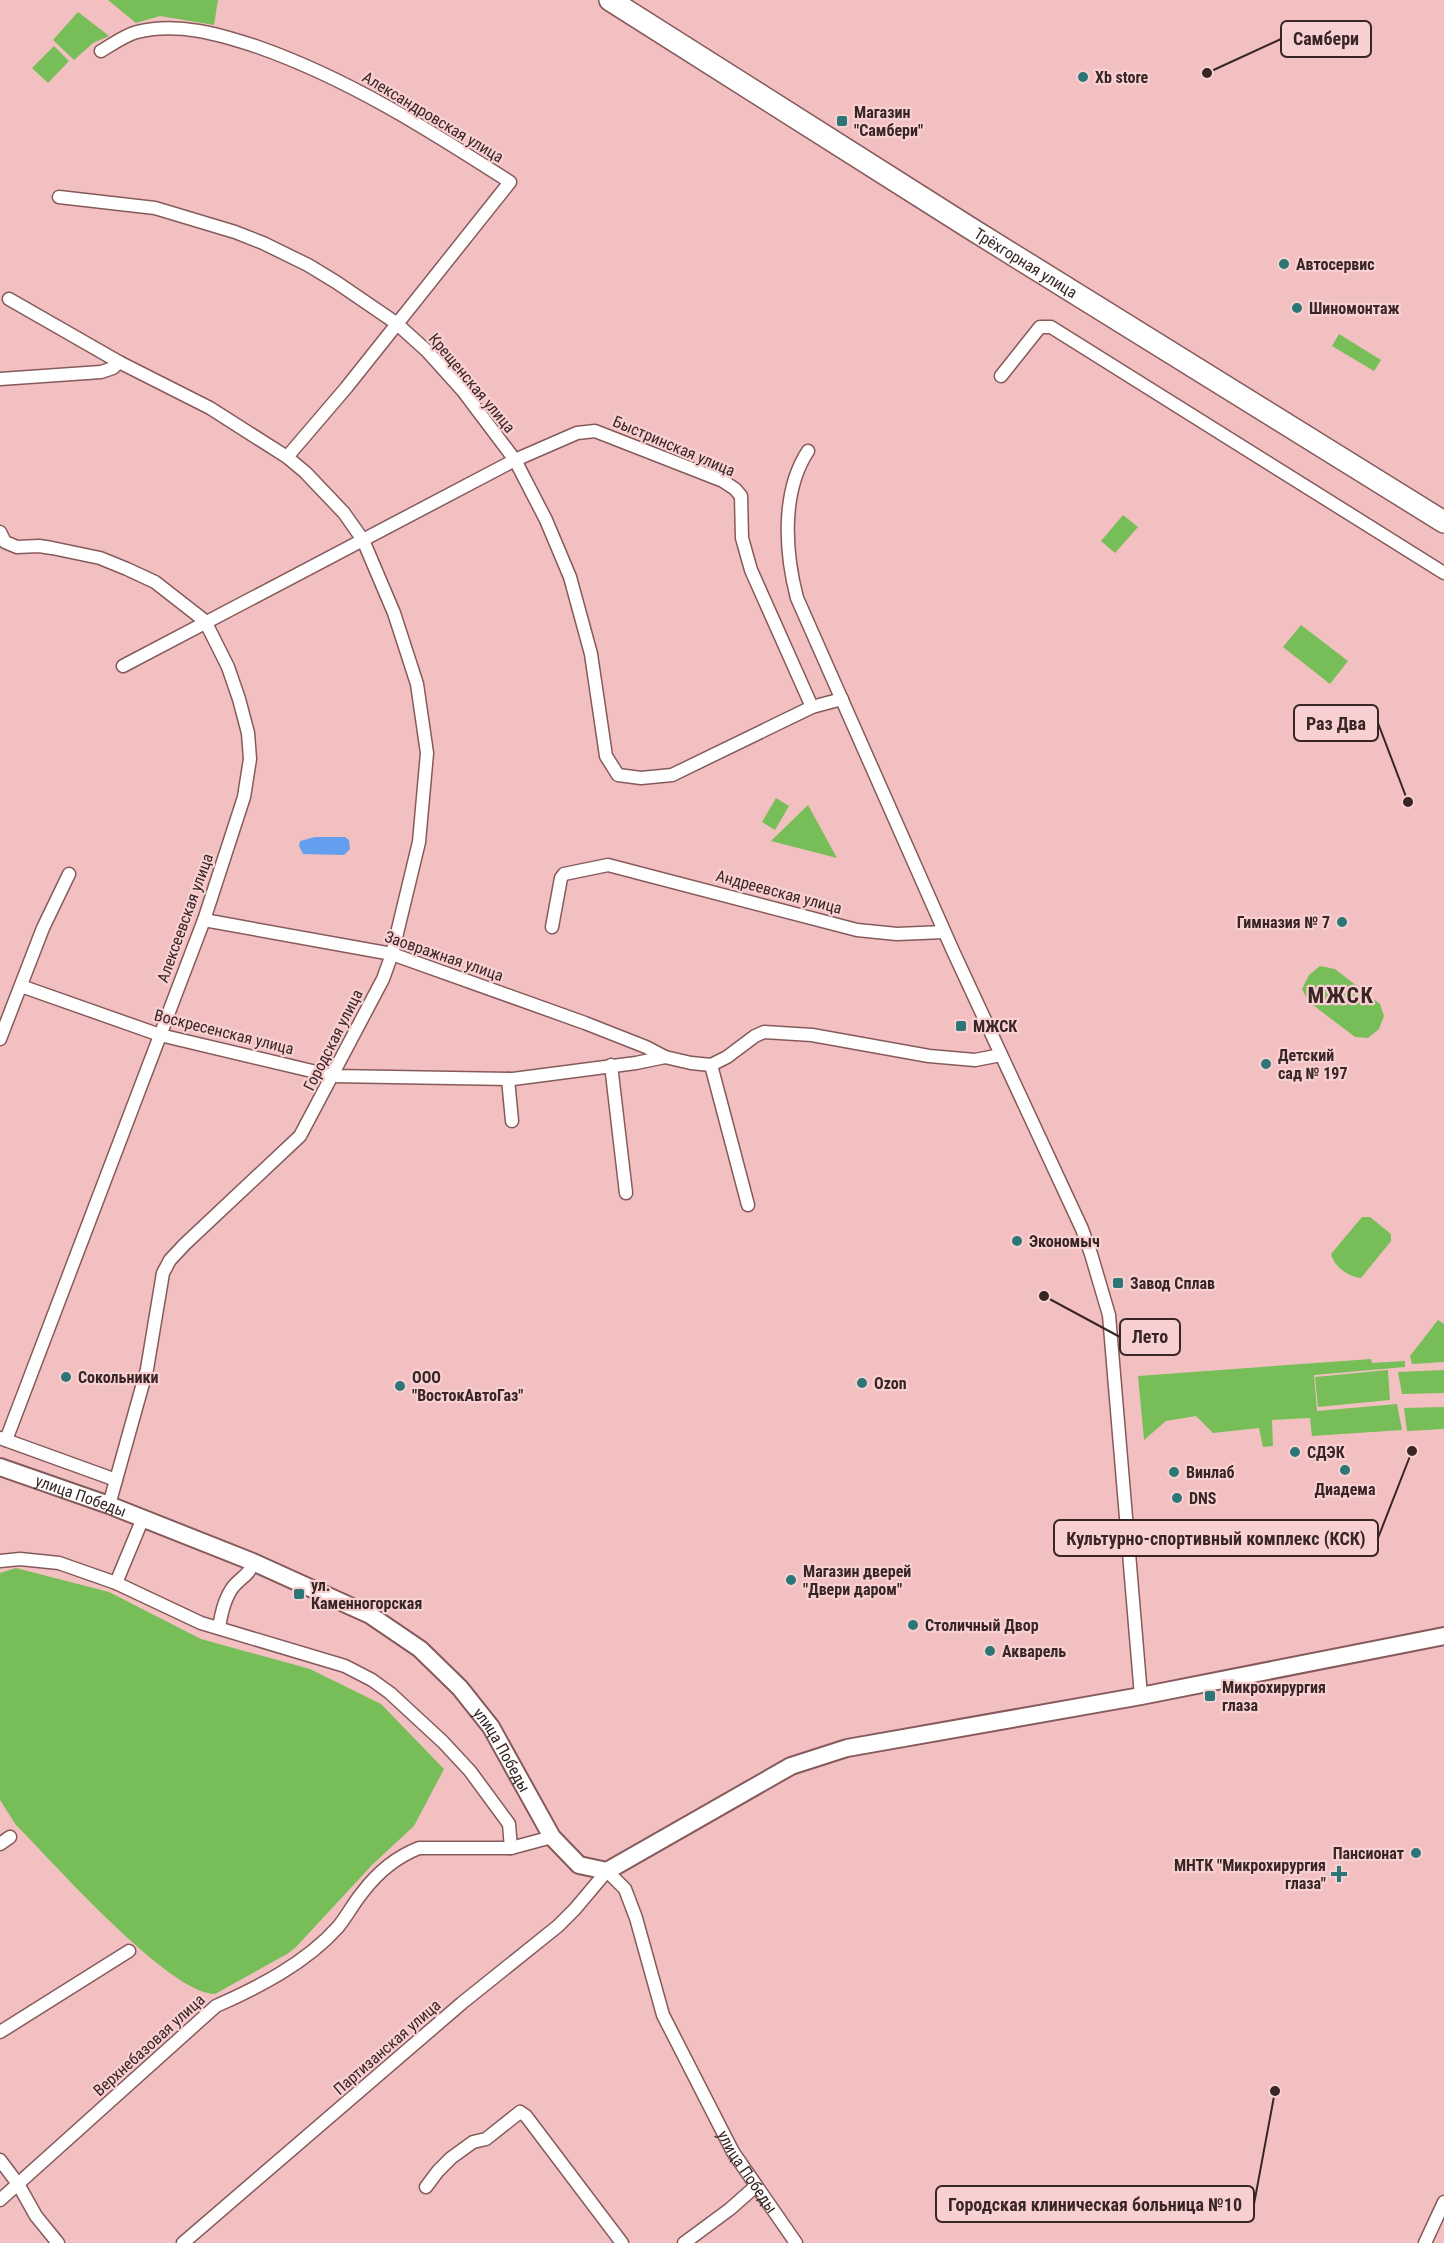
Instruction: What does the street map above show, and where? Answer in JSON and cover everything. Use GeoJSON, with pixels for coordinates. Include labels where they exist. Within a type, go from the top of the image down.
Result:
{"type":"FeatureCollection","features":[{"type":"Feature","properties":{"kind":"highway","name":"Трёхгорная улица"},"geometry":{"type":"LineString","coordinates":[[610,0],[1444,522]]}},
{"type":"Feature","properties":{"kind":"street","name":"Александровская улица"},"geometry":{"type":"LineString","coordinates":[[101,51],[132,33],[157,29],[186,29],[236,40],[284,56],[384,103],[510,182],[396,323]]}},
{"type":"Feature","properties":{"kind":"street","name":"Крещенская улица"},"geometry":{"type":"LineString","coordinates":[[59,197],[155,208],[235,232],[308,265],[396,323],[427,351],[463,391],[515,460],[546,520],[570,577],[591,654],[604,746],[608,762],[618,775],[641,778],[672,775],[812,707]]}},
{"type":"Feature","properties":{"kind":"street","name":"Городская улица"},"geometry":{"type":"LineString","coordinates":[[9,299],[119,362],[210,408],[287,457],[338,506],[363,540],[394,613],[417,684],[427,753],[419,842],[392,954],[383,979],[300,1136],[185,1244],[163,1273],[147,1369],[110,1505]]}},
{"type":"Feature","properties":{"kind":"street"},"geometry":{"type":"LineString","coordinates":[[287,457],[346,388],[396,323]]}},
{"type":"Feature","properties":{"kind":"street"},"geometry":{"type":"LineString","coordinates":[[1001,376],[1040,327],[1051,327],[1444,573]]}},
{"type":"Feature","properties":{"kind":"street"},"geometry":{"type":"LineString","coordinates":[[0,379],[101,372],[113,368],[119,362]]}},
{"type":"Feature","properties":{"kind":"street","name":"Быстринская улица"},"geometry":{"type":"LineString","coordinates":[[123,666],[515,460],[577,434],[596,431],[723,481],[741,496],[742,537],[751,570],[812,707]]}},
{"type":"Feature","properties":{"kind":"street"},"geometry":{"type":"LineString","coordinates":[[808,451],[795,479],[788,515],[791,570],[804,616],[944,932],[1082,1228],[1109,1315],[1141,1696]]}},
{"type":"Feature","properties":{"kind":"street","name":"Алексеевская улица"},"geometry":{"type":"LineString","coordinates":[[0,532],[5,542],[17,547],[39,546],[100,558],[140,574],[155,582],[206,621],[228,668],[239,699],[248,733],[250,759],[244,796],[204,920],[3,1439]]}},
{"type":"Feature","properties":{"kind":"street"},"geometry":{"type":"LineString","coordinates":[[812,707],[842,699]]}},
{"type":"Feature","properties":{"kind":"street","name":"Андреевская улица"},"geometry":{"type":"LineString","coordinates":[[552,927],[561,879],[564,874],[608,865],[857,930],[897,934],[944,932]]}},
{"type":"Feature","properties":{"kind":"street"},"geometry":{"type":"LineString","coordinates":[[0,1039],[43,928],[69,874]]}},
{"type":"Feature","properties":{"kind":"street","name":"Заовражная улица"},"geometry":{"type":"LineString","coordinates":[[204,920],[392,954],[585,1023],[665,1057]]}},
{"type":"Feature","properties":{"kind":"street","name":"Воскресенская улица"},"geometry":{"type":"LineString","coordinates":[[21,986],[160,1035],[333,1076],[503,1079],[636,1063],[665,1057]]}},
{"type":"Feature","properties":{"kind":"street"},"geometry":{"type":"LineString","coordinates":[[665,1057],[711,1065],[764,1032],[812,1035],[929,1056],[975,1060],[1001,1055]]}},
{"type":"Feature","properties":{"kind":"street"},"geometry":{"type":"LineString","coordinates":[[611,1065],[626,1193]]}},
{"type":"Feature","properties":{"kind":"street"},"geometry":{"type":"LineString","coordinates":[[711,1065],[748,1205]]}},
{"type":"Feature","properties":{"kind":"street"},"geometry":{"type":"LineString","coordinates":[[503,1079],[512,1121]]}},
{"type":"Feature","properties":{"kind":"street"},"geometry":{"type":"LineString","coordinates":[[3,1439],[116,1479]]}},
{"type":"Feature","properties":{"kind":"street","name":"улица Победы"},"geometry":{"type":"LineString","coordinates":[[0,1467],[110,1505],[253,1562],[370,1615],[420,1649],[460,1688],[491,1727],[552,1837],[579,1865],[607,1871],[625,1889],[663,2015],[733,2152],[796,2243]]}},
{"type":"Feature","properties":{"kind":"street"},"geometry":{"type":"LineString","coordinates":[[116,1582],[143,1518]]}},
{"type":"Feature","properties":{"kind":"street"},"geometry":{"type":"LineString","coordinates":[[0,1561],[20,1559],[59,1563],[116,1582],[201,1623],[345,1666],[372,1680],[390,1693],[443,1742],[470,1771],[509,1824],[511,1848]]}},
{"type":"Feature","properties":{"kind":"street"},"geometry":{"type":"LineString","coordinates":[[219,1628],[224,1606],[231,1590],[249,1572],[253,1562]]}},
{"type":"Feature","properties":{"kind":"street"},"geometry":{"type":"LineString","coordinates":[[607,1871],[790,1766],[848,1748],[1141,1696],[1444,1636]]}},
{"type":"Feature","properties":{"kind":"street","name":"Верхнебазовая улица"},"geometry":{"type":"LineString","coordinates":[[0,2200],[216,2006],[257,1988],[296,1964],[338,1927],[363,1892],[395,1860],[419,1848],[511,1848],[552,1837]]}},
{"type":"Feature","properties":{"kind":"street","name":"Партизанская улица"},"geometry":{"type":"LineString","coordinates":[[183,2243],[462,2003],[558,1926],[607,1871]]}},
{"type":"Feature","properties":{"kind":"street"},"geometry":{"type":"LineString","coordinates":[[0,2032],[129,1951]]}},
{"type":"Feature","properties":{"kind":"street"},"geometry":{"type":"LineString","coordinates":[[426,2187],[451,2158],[473,2142],[486,2139],[520,2112],[526,2116],[621,2243]]}},
{"type":"Feature","properties":{"kind":"street"},"geometry":{"type":"LineString","coordinates":[[0,2160],[18,2184],[36,2216],[58,2243]]}},
{"type":"Feature","properties":{"kind":"street"},"geometry":{"type":"LineString","coordinates":[[684,2243],[730,2209],[756,2186]]}},
{"type":"Feature","properties":{"kind":"street"},"geometry":{"type":"LineString","coordinates":[[1425,2243],[1444,2202]]}},
{"type":"Feature","properties":{"kind":"green space"},"geometry":{"type":"Polygon","coordinates":[[[108,0],[218,0],[214,25],[160,16],[136,23],[108,0]]]}},
{"type":"Feature","properties":{"kind":"green space"},"geometry":{"type":"Polygon","coordinates":[[[78,12],[109,36],[93,43],[74,60],[53,40],[78,12]]]}},
{"type":"Feature","properties":{"kind":"green space"},"geometry":{"type":"Polygon","coordinates":[[[54,46],[69,61],[48,83],[32,68],[54,46]]]}},
{"type":"Feature","properties":{"kind":"green space"},"geometry":{"type":"Polygon","coordinates":[[[1339,334],[1381,360],[1374,371],[1332,346],[1339,334]]]}},
{"type":"Feature","properties":{"kind":"green space"},"geometry":{"type":"Polygon","coordinates":[[[1123,515],[1138,527],[1115,553],[1101,541],[1123,515]]]}},
{"type":"Feature","properties":{"kind":"green space"},"geometry":{"type":"Polygon","coordinates":[[[1301,625],[1348,661],[1330,684],[1283,647],[1301,625]]]}},
{"type":"Feature","properties":{"kind":"green space"},"geometry":{"type":"Polygon","coordinates":[[[776,798],[789,806],[775,830],[762,822],[776,798]]]}},
{"type":"Feature","properties":{"kind":"green space"},"geometry":{"type":"Polygon","coordinates":[[[808,805],[837,858],[771,841],[808,805]]]}},
{"type":"Feature","properties":{"kind":"green space"},"geometry":{"type":"Polygon","coordinates":[[[1320,966],[1335,969],[1380,1004],[1384,1016],[1379,1029],[1368,1038],[1355,1037],[1309,1002],[1302,989],[1309,975],[1320,966]]]}},
{"type":"Feature","properties":{"kind":"green space"},"geometry":{"type":"Polygon","coordinates":[[[1362,1217],[1370,1217],[1391,1234],[1391,1241],[1361,1278],[1352,1276],[1343,1270],[1335,1263],[1331,1254],[1362,1217]]]}},
{"type":"Feature","properties":{"kind":"green space"},"geometry":{"type":"Polygon","coordinates":[[[1438,1320],[1444,1324],[1444,1362],[1412,1364],[1410,1356],[1438,1320]]]}},
{"type":"Feature","properties":{"kind":"green space"},"geometry":{"type":"Polygon","coordinates":[[[1371,1359],[1372,1363],[1405,1361],[1405,1367],[1314,1375],[1317,1411],[1397,1404],[1402,1430],[1312,1436],[1310,1418],[1272,1420],[1273,1446],[1263,1447],[1259,1428],[1213,1433],[1196,1416],[1166,1421],[1144,1440],[1138,1376],[1371,1359]]]}},
{"type":"Feature","properties":{"kind":"green space"},"geometry":{"type":"Polygon","coordinates":[[[1388,1370],[1390,1400],[1318,1407],[1315,1377],[1388,1370]]]}},
{"type":"Feature","properties":{"kind":"green space"},"geometry":{"type":"Polygon","coordinates":[[[1444,1370],[1444,1393],[1402,1394],[1398,1372],[1444,1370]]]}},
{"type":"Feature","properties":{"kind":"green space"},"geometry":{"type":"Polygon","coordinates":[[[1444,1407],[1444,1429],[1407,1431],[1404,1408],[1444,1407]]]}},
{"type":"Feature","properties":{"kind":"green space"},"geometry":{"type":"Polygon","coordinates":[[[16,1568],[109,1592],[201,1639],[310,1669],[381,1704],[444,1769],[414,1826],[372,1865],[287,1954],[215,1994],[195,1988],[170,1973],[141,1950],[83,1894],[16,1825],[0,1800],[0,1573],[16,1568]]]}},
{"type":"Feature","properties":{"kind":"water"},"geometry":{"type":"Polygon","coordinates":[[[315,837],[345,837],[349,840],[350,849],[344,855],[303,854],[299,846],[300,841],[315,837]]]}},
{"type":"Feature","properties":{"kind":"place","name":"Самбери"},"geometry":{"type":"Point","coordinates":[1207,73]}},
{"type":"Feature","properties":{"kind":"place","name":"Xb store"},"geometry":{"type":"Point","coordinates":[1083,77]}},
{"type":"Feature","properties":{"kind":"place","name":"Магазин \"Самбери\""},"geometry":{"type":"Point","coordinates":[842,121]}},
{"type":"Feature","properties":{"kind":"place","name":"Автосервис"},"geometry":{"type":"Point","coordinates":[1284,264]}},
{"type":"Feature","properties":{"kind":"place","name":"Шиномонтаж"},"geometry":{"type":"Point","coordinates":[1297,308]}},
{"type":"Feature","properties":{"kind":"place","name":"Раз Два"},"geometry":{"type":"Point","coordinates":[1408,802]}},
{"type":"Feature","properties":{"kind":"place","name":"Гимназия № 7"},"geometry":{"type":"Point","coordinates":[1342,922]}},
{"type":"Feature","properties":{"kind":"place","name":"МЖСК"},"geometry":{"type":"Point","coordinates":[961,1026]}},
{"type":"Feature","properties":{"kind":"place","name":"Детский сад № 197"},"geometry":{"type":"Point","coordinates":[1266,1064]}},
{"type":"Feature","properties":{"kind":"place","name":"Экономыч"},"geometry":{"type":"Point","coordinates":[1017,1241]}},
{"type":"Feature","properties":{"kind":"place","name":"Завод Сплав"},"geometry":{"type":"Point","coordinates":[1118,1283]}},
{"type":"Feature","properties":{"kind":"place","name":"Лето"},"geometry":{"type":"Point","coordinates":[1044,1296]}},
{"type":"Feature","properties":{"kind":"place","name":"Сокольники"},"geometry":{"type":"Point","coordinates":[66,1377]}},
{"type":"Feature","properties":{"kind":"place","name":"Ozon"},"geometry":{"type":"Point","coordinates":[862,1383]}},
{"type":"Feature","properties":{"kind":"place","name":"ООО \"ВостокАвтоГаз\""},"geometry":{"type":"Point","coordinates":[400,1386]}},
{"type":"Feature","properties":{"kind":"place","name":"Культурно-спортивный комплекс (КСК)"},"geometry":{"type":"Point","coordinates":[1412,1451]}},
{"type":"Feature","properties":{"kind":"place","name":"СДЭК"},"geometry":{"type":"Point","coordinates":[1295,1452]}},
{"type":"Feature","properties":{"kind":"place","name":"Диадема"},"geometry":{"type":"Point","coordinates":[1345,1470]}},
{"type":"Feature","properties":{"kind":"place","name":"Винлаб"},"geometry":{"type":"Point","coordinates":[1174,1472]}},
{"type":"Feature","properties":{"kind":"place","name":"DNS"},"geometry":{"type":"Point","coordinates":[1177,1498]}},
{"type":"Feature","properties":{"kind":"place","name":"Магазин дверей \"Двери даром\""},"geometry":{"type":"Point","coordinates":[791,1580]}},
{"type":"Feature","properties":{"kind":"place","name":"ул. Каменногорская"},"geometry":{"type":"Point","coordinates":[299,1594]}},
{"type":"Feature","properties":{"kind":"place","name":"Столичный Двор"},"geometry":{"type":"Point","coordinates":[913,1625]}},
{"type":"Feature","properties":{"kind":"place","name":"Акварель"},"geometry":{"type":"Point","coordinates":[990,1651]}},
{"type":"Feature","properties":{"kind":"place","name":"Микрохирургия глаза"},"geometry":{"type":"Point","coordinates":[1210,1696]}},
{"type":"Feature","properties":{"kind":"place","name":"Пансионат"},"geometry":{"type":"Point","coordinates":[1416,1853]}},
{"type":"Feature","properties":{"kind":"place","name":"МНТК \"Микрохирургия глаза\""},"geometry":{"type":"Point","coordinates":[1339,1874]}},
{"type":"Feature","properties":{"kind":"place","name":"Городская клиническая больница №10"},"geometry":{"type":"Point","coordinates":[1275,2091]}},
{"type":"Feature","properties":{"kind":"district","name":"МЖСК"},"geometry":{"type":"Point","coordinates":[1341,995]}}]}
